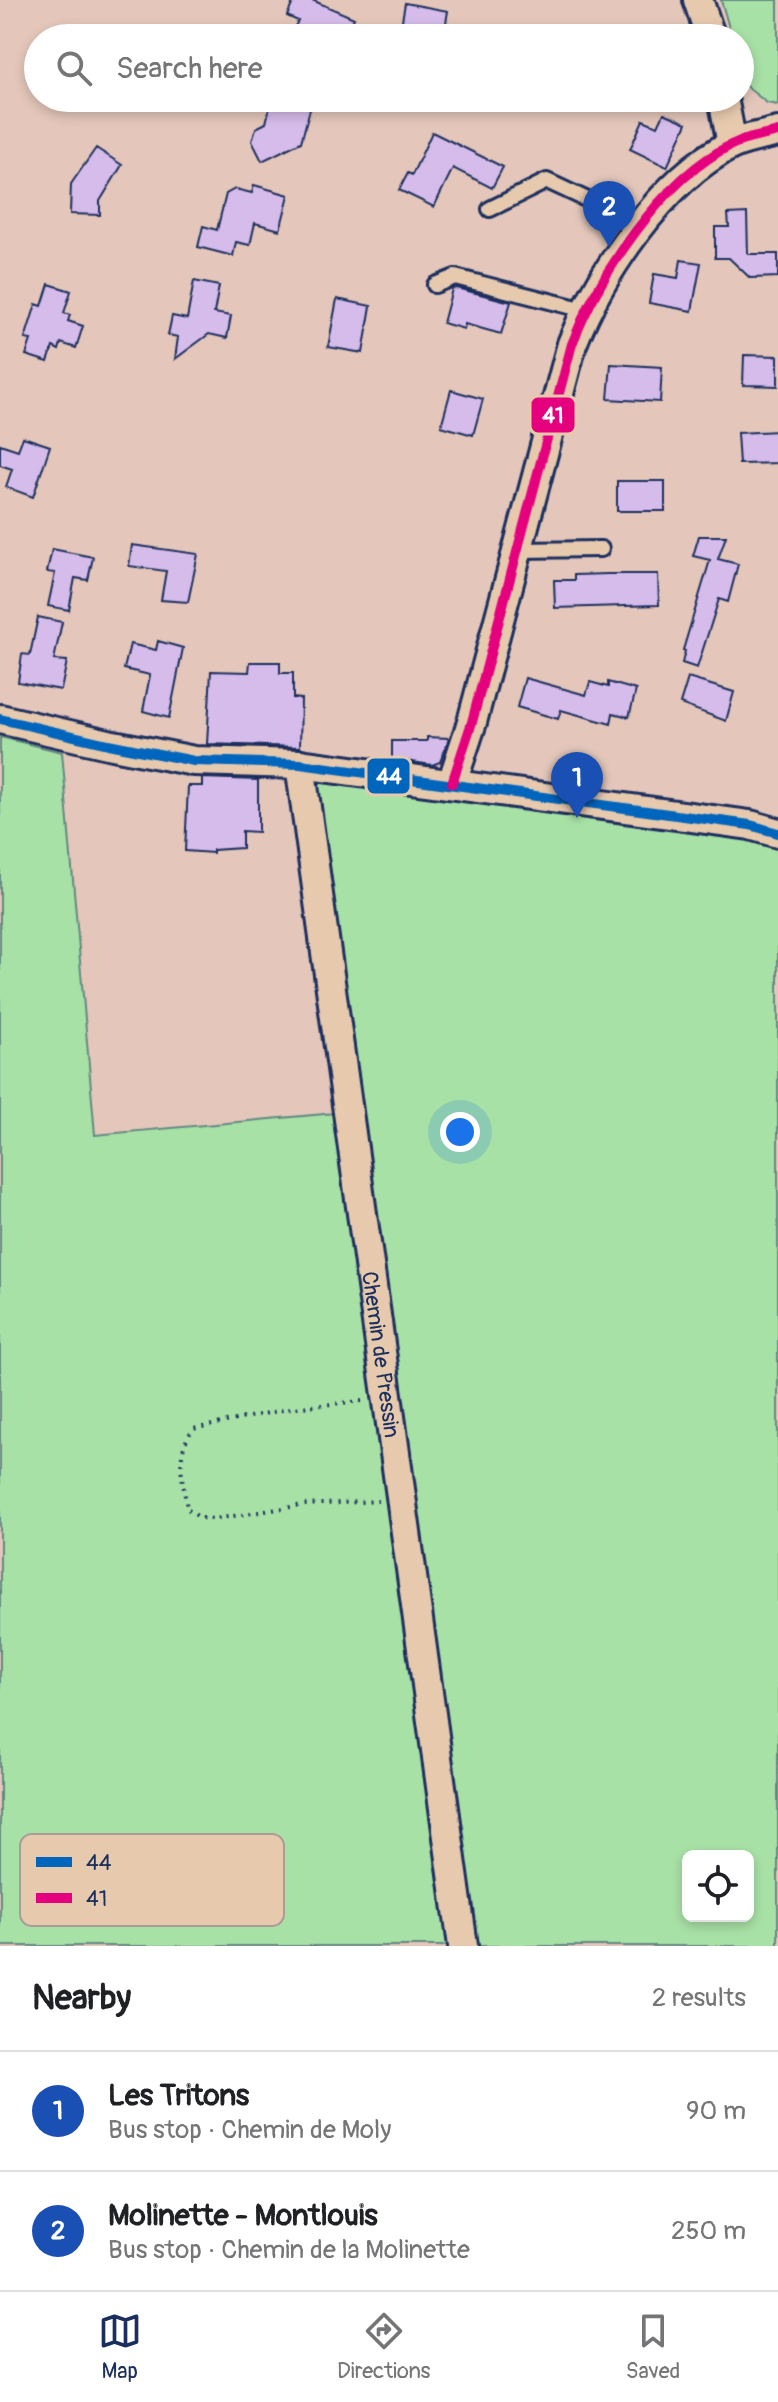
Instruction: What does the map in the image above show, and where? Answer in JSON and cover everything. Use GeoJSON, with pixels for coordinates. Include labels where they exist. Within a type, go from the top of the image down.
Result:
{"type":"FeatureCollection","features":[{"type":"Feature","properties":{"kind":"street"},"geometry":{"type":"LineString","coordinates":[[698,0],[706,24]]}},
{"type":"Feature","properties":{"kind":"street"},"geometry":{"type":"LineString","coordinates":[[726,112],[732,144]]}},
{"type":"Feature","properties":{"kind":"street"},"geometry":{"type":"LineString","coordinates":[[452,783],[472,722],[572,344],[585,310],[638,230],[691,170],[732,144],[778,132]]}},
{"type":"Feature","properties":{"kind":"street"},"geometry":{"type":"LineString","coordinates":[[0,719],[194,761],[300,764],[750,825],[778,833]]}},
{"type":"Feature","properties":{"kind":"street","name":"Chemin de Pressin"},"geometry":{"type":"LineString","coordinates":[[300,764],[463,1946]]}},
{"type":"Feature","properties":{"kind":"lane"},"geometry":{"type":"LineString","coordinates":[[490,209],[547,181],[607,209],[638,230]]}},
{"type":"Feature","properties":{"kind":"lane"},"geometry":{"type":"LineString","coordinates":[[435,285],[455,277],[585,310]]}},
{"type":"Feature","properties":{"kind":"lane"},"geometry":{"type":"LineString","coordinates":[[516,550],[601,549]]}},
{"type":"Feature","properties":{"kind":"path"},"geometry":{"type":"LineString","coordinates":[[388,1398],[292,1408],[193,1429],[179,1457],[187,1509],[200,1518],[215,1519],[303,1505],[403,1499]]}},
{"type":"Feature","properties":{"kind":"green space"},"geometry":{"type":"Polygon","coordinates":[[[721,0],[778,0],[778,105],[767,103],[754,93],[754,24],[728,24],[721,0]]]}},
{"type":"Feature","properties":{"kind":"green space"},"geometry":{"type":"Polygon","coordinates":[[[0,737],[62,752],[95,1135],[357,1111],[313,776],[778,840],[778,1946],[0,1946],[0,737]]]}},
{"type":"Feature","properties":{"kind":"building"},"geometry":{"type":"Polygon","coordinates":[[[294,0],[312,0],[354,18],[351,24],[296,24],[298,21],[287,16],[294,0]]]}},
{"type":"Feature","properties":{"kind":"building"},"geometry":{"type":"Polygon","coordinates":[[[405,3],[448,11],[446,24],[401,24],[405,3]]]}},
{"type":"Feature","properties":{"kind":"building"},"geometry":{"type":"Polygon","coordinates":[[[269,112],[309,112],[301,142],[262,161],[252,141],[256,128],[266,123],[269,112]]]}},
{"type":"Feature","properties":{"kind":"building"},"geometry":{"type":"Polygon","coordinates":[[[664,113],[687,123],[667,167],[630,149],[643,120],[658,126],[664,113]]]}},
{"type":"Feature","properties":{"kind":"building"},"geometry":{"type":"Polygon","coordinates":[[[432,132],[503,167],[492,188],[453,168],[434,207],[399,190],[408,173],[412,175],[432,132]]]}},
{"type":"Feature","properties":{"kind":"building"},"geometry":{"type":"Polygon","coordinates":[[[96,148],[122,165],[100,201],[100,215],[70,214],[71,184],[96,148]]]}},
{"type":"Feature","properties":{"kind":"building"},"geometry":{"type":"Polygon","coordinates":[[[254,185],[289,195],[280,230],[255,223],[250,245],[236,242],[233,256],[198,247],[203,226],[217,230],[226,194],[235,189],[252,193],[254,185]]]}},
{"type":"Feature","properties":{"kind":"building"},"geometry":{"type":"Polygon","coordinates":[[[747,213],[748,254],[778,254],[778,277],[750,278],[729,258],[715,258],[715,227],[729,227],[728,214],[747,213]]]}},
{"type":"Feature","properties":{"kind":"building"},"geometry":{"type":"Polygon","coordinates":[[[681,260],[701,263],[692,311],[649,303],[654,274],[678,278],[681,260]]]}},
{"type":"Feature","properties":{"kind":"building"},"geometry":{"type":"Polygon","coordinates":[[[194,281],[219,286],[214,313],[231,316],[227,338],[209,334],[175,359],[178,337],[168,335],[172,316],[187,319],[194,281]]]}},
{"type":"Feature","properties":{"kind":"building"},"geometry":{"type":"Polygon","coordinates":[[[49,284],[71,291],[64,313],[70,315],[68,321],[83,326],[76,348],[61,343],[59,350],[53,347],[48,362],[26,355],[31,340],[25,339],[36,304],[42,306],[49,284]]]}},
{"type":"Feature","properties":{"kind":"building"},"geometry":{"type":"Polygon","coordinates":[[[452,289],[511,302],[501,334],[465,324],[464,329],[443,323],[452,289]]]}},
{"type":"Feature","properties":{"kind":"building"},"geometry":{"type":"Polygon","coordinates":[[[337,299],[371,306],[363,353],[328,347],[337,299]]]}},
{"type":"Feature","properties":{"kind":"building"},"geometry":{"type":"Polygon","coordinates":[[[744,355],[778,356],[778,386],[743,385],[744,355]]]}},
{"type":"Feature","properties":{"kind":"building"},"geometry":{"type":"Polygon","coordinates":[[[611,364],[662,367],[660,402],[608,399],[611,364]]]}},
{"type":"Feature","properties":{"kind":"building"},"geometry":{"type":"Polygon","coordinates":[[[451,390],[483,399],[473,435],[441,426],[451,390]]]}},
{"type":"Feature","properties":{"kind":"building"},"geometry":{"type":"Polygon","coordinates":[[[778,431],[778,463],[739,464],[737,433],[778,431]]]}},
{"type":"Feature","properties":{"kind":"building"},"geometry":{"type":"Polygon","coordinates":[[[23,437],[50,446],[33,497],[6,487],[12,469],[0,465],[0,444],[18,450],[23,437]]]}},
{"type":"Feature","properties":{"kind":"building"},"geometry":{"type":"Polygon","coordinates":[[[617,481],[665,481],[665,511],[617,511],[617,481]]]}},
{"type":"Feature","properties":{"kind":"building"},"geometry":{"type":"Polygon","coordinates":[[[699,536],[726,536],[718,559],[738,564],[728,602],[719,599],[697,668],[682,663],[683,650],[710,560],[693,556],[699,536]]]}},
{"type":"Feature","properties":{"kind":"building"},"geometry":{"type":"Polygon","coordinates":[[[132,545],[198,554],[188,602],[161,600],[166,571],[129,566],[132,545]]]}},
{"type":"Feature","properties":{"kind":"building"},"geometry":{"type":"Polygon","coordinates":[[[52,549],[93,557],[88,580],[75,578],[69,610],[48,606],[55,573],[47,572],[52,549]]]}},
{"type":"Feature","properties":{"kind":"building"},"geometry":{"type":"Polygon","coordinates":[[[658,574],[659,605],[555,608],[554,580],[574,580],[574,575],[658,574]]]}},
{"type":"Feature","properties":{"kind":"building"},"geometry":{"type":"Polygon","coordinates":[[[38,617],[62,622],[54,660],[67,661],[61,690],[18,682],[22,654],[30,655],[38,617]]]}},
{"type":"Feature","properties":{"kind":"building"},"geometry":{"type":"Polygon","coordinates":[[[158,641],[183,648],[169,718],[143,711],[150,675],[124,669],[130,644],[156,650],[158,641]]]}},
{"type":"Feature","properties":{"kind":"building"},"geometry":{"type":"Polygon","coordinates":[[[250,662],[280,662],[280,673],[293,673],[293,698],[301,699],[300,747],[207,744],[211,671],[249,672],[250,662]]]}},
{"type":"Feature","properties":{"kind":"building"},"geometry":{"type":"Polygon","coordinates":[[[525,678],[586,695],[590,682],[608,687],[608,682],[636,690],[629,717],[613,713],[611,724],[561,710],[558,719],[517,707],[525,678]]]}},
{"type":"Feature","properties":{"kind":"building"},"geometry":{"type":"Polygon","coordinates":[[[688,678],[734,692],[726,721],[680,704],[688,678]]]}},
{"type":"Feature","properties":{"kind":"building"},"geometry":{"type":"Polygon","coordinates":[[[427,737],[449,738],[440,762],[432,765],[392,759],[392,741],[427,741],[427,737]]]}},
{"type":"Feature","properties":{"kind":"building"},"geometry":{"type":"Polygon","coordinates":[[[202,778],[258,780],[258,832],[242,831],[242,848],[213,850],[213,853],[185,851],[188,786],[202,786],[202,778]]]}},
{"type":"Feature","properties":{"kind":"transit line","name":"41"},"geometry":{"type":"LineString","coordinates":[[452,783],[472,722],[572,344],[584,317],[636,231],[681,181],[705,160],[731,145],[778,132]]}},
{"type":"Feature","properties":{"kind":"transit line","name":"44"},"geometry":{"type":"LineString","coordinates":[[0,719],[194,761],[300,764],[750,825],[778,833]]}},
{"type":"Feature","properties":{"kind":"place","name":"Molinette - Montlouis"},"geometry":{"type":"Point","coordinates":[609,247]}},
{"type":"Feature","properties":{"kind":"place","name":"Les Tritons"},"geometry":{"type":"Point","coordinates":[577,818]}}]}
